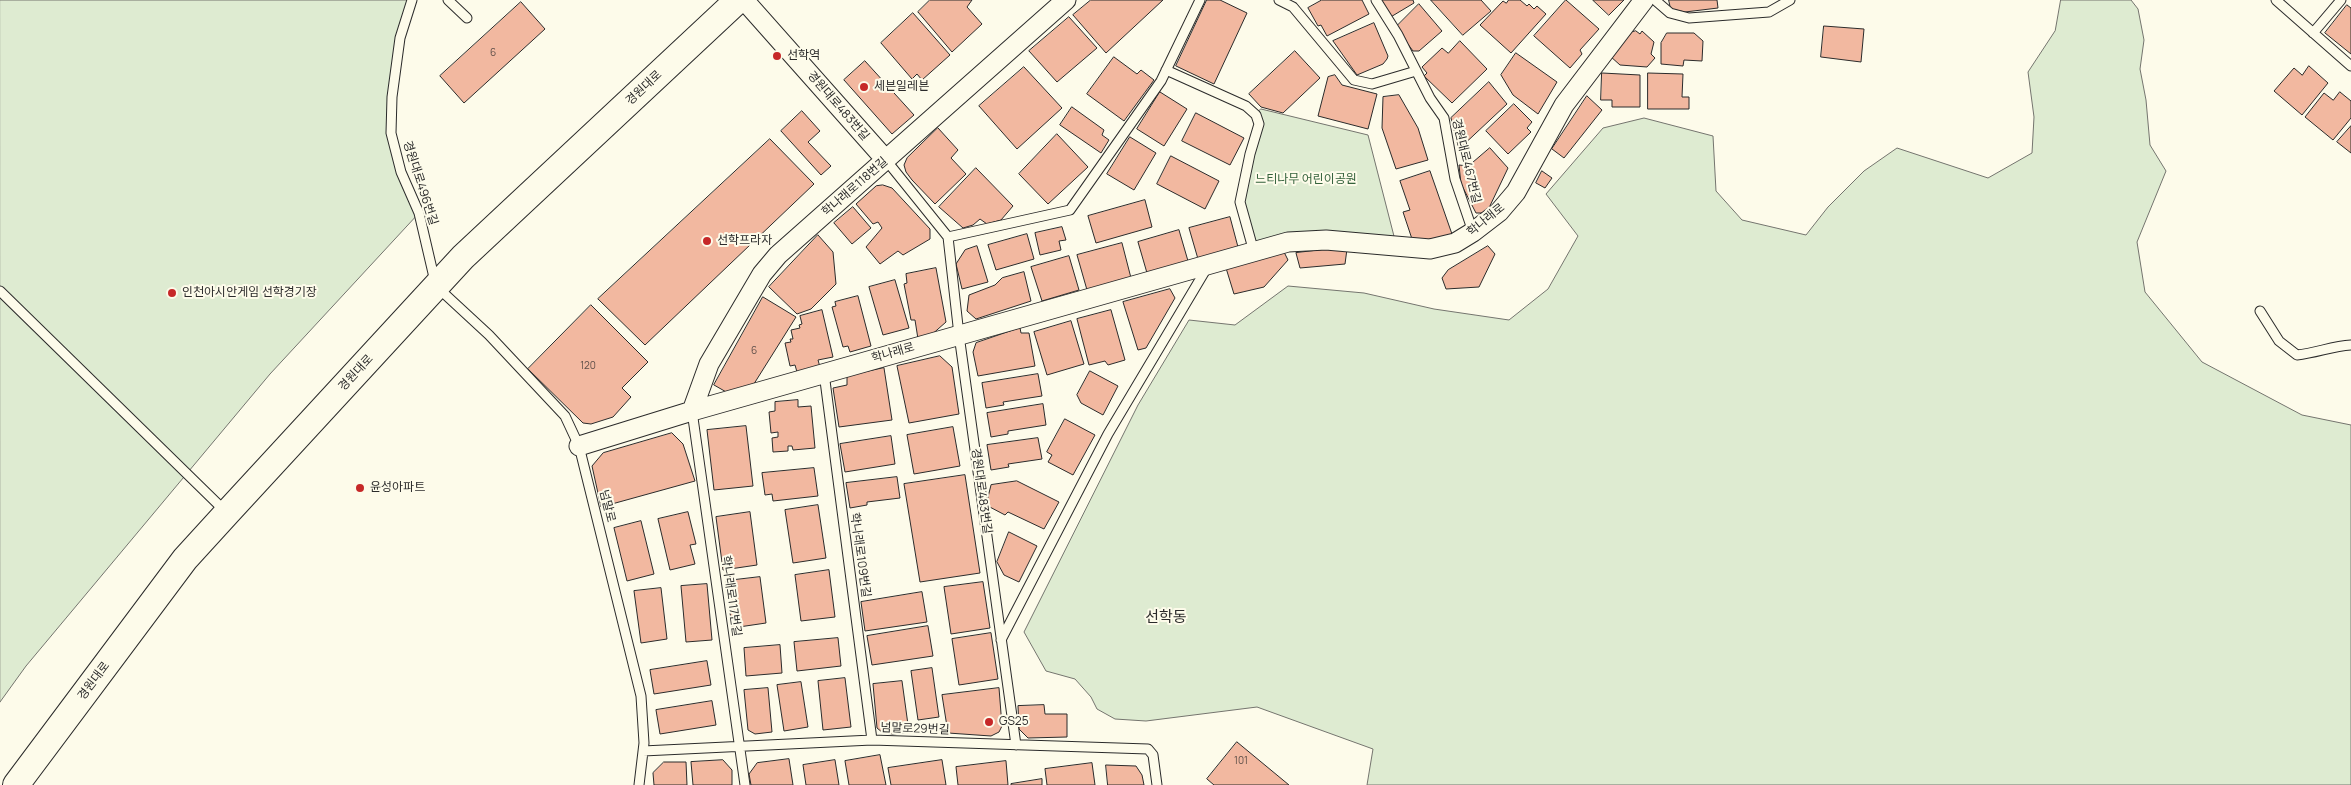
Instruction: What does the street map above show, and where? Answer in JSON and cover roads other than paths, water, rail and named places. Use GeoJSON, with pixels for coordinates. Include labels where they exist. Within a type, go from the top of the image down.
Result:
{"type":"FeatureCollection","features":[{"type":"Feature","properties":{"kind":"main road","name":"경원대로"},"geometry":{"type":"LineString","coordinates":[[16,785],[185,559],[226,513],[463,257],[738,0]]}},
{"type":"Feature","properties":{"kind":"street","name":"경원대로483번길"},"geometry":{"type":"LineString","coordinates":[[744,0],[886,160]]}},
{"type":"Feature","properties":{"kind":"street","name":"학나래로118번길"},"geometry":{"type":"LineString","coordinates":[[692,411],[709,364],[762,274],[778,255],[1066,0]]}},
{"type":"Feature","properties":{"kind":"street","name":"학나래로"},"geometry":{"type":"LineString","coordinates":[[579,446],[824,373],[1291,242],[1326,240],[1430,249],[1455,243],[1499,212],[1516,192],[1564,104],[1644,0]]}},
{"type":"Feature","properties":{"kind":"lane","name":"경원대로496번길"},"geometry":{"type":"LineString","coordinates":[[412,0],[400,38],[392,97],[391,133],[402,172],[420,213],[436,286]]}},
{"type":"Feature","properties":{"kind":"lane"},"geometry":{"type":"LineString","coordinates":[[448,0],[467,18]]}},
{"type":"Feature","properties":{"kind":"lane"},"geometry":{"type":"LineString","coordinates":[[948,238],[1070,210],[1166,70],[1200,0]]}},
{"type":"Feature","properties":{"kind":"lane"},"geometry":{"type":"LineString","coordinates":[[1278,0],[1293,7],[1354,80],[1372,84],[1416,71]]}},
{"type":"Feature","properties":{"kind":"lane","name":"경원대로467번길"},"geometry":{"type":"LineString","coordinates":[[1376,0],[1398,35],[1416,71],[1444,118],[1455,179],[1473,232]]}},
{"type":"Feature","properties":{"kind":"lane"},"geometry":{"type":"LineString","coordinates":[[1655,0],[1670,13],[1689,18],[1769,12],[1790,0]]}},
{"type":"Feature","properties":{"kind":"lane"},"geometry":{"type":"LineString","coordinates":[[2276,0],[2351,66]]}},
{"type":"Feature","properties":{"kind":"lane"},"geometry":{"type":"LineString","coordinates":[[2313,33],[2341,0]]}},
{"type":"Feature","properties":{"kind":"lane"},"geometry":{"type":"LineString","coordinates":[[1166,70],[1246,106],[1256,115],[1260,124],[1250,154],[1240,202],[1254,252]]}},
{"type":"Feature","properties":{"kind":"lane","name":"경원대로483번길"},"geometry":{"type":"LineString","coordinates":[[886,160],[948,238],[959,335],[1016,745]]}},
{"type":"Feature","properties":{"kind":"lane"},"geometry":{"type":"LineString","coordinates":[[1001,640],[1108,434],[1209,265]]}},
{"type":"Feature","properties":{"kind":"lane","name":"넘말로"},"geometry":{"type":"LineString","coordinates":[[436,286],[489,335],[565,416],[579,446],[641,696],[643,750],[639,785]]}},
{"type":"Feature","properties":{"kind":"lane"},"geometry":{"type":"LineString","coordinates":[[0,291],[226,513]]}},
{"type":"Feature","properties":{"kind":"lane"},"geometry":{"type":"LineString","coordinates":[[2260,311],[2279,341],[2297,355],[2318,353],[2338,346],[2351,345]]}},
{"type":"Feature","properties":{"kind":"lane","name":"학나래로109번길"},"geometry":{"type":"LineString","coordinates":[[824,373],[872,740]]}},
{"type":"Feature","properties":{"kind":"lane","name":"학나래로117번길"},"geometry":{"type":"LineString","coordinates":[[692,411],[745,785]]}},
{"type":"Feature","properties":{"kind":"lane","name":"넘말로29번길"},"geometry":{"type":"LineString","coordinates":[[643,750],[872,740],[1148,749],[1153,754],[1158,785]]}},
{"type":"Feature","properties":{"kind":"place","name":"선학역"},"geometry":{"type":"Point","coordinates":[777,56]}},
{"type":"Feature","properties":{"kind":"place","name":"세븐일레븐"},"geometry":{"type":"Point","coordinates":[864,87]}},
{"type":"Feature","properties":{"kind":"place","name":"선학프라자"},"geometry":{"type":"Point","coordinates":[707,241]}},
{"type":"Feature","properties":{"kind":"place","name":"인천아시안게임 선학경기장"},"geometry":{"type":"Point","coordinates":[172,293]}},
{"type":"Feature","properties":{"kind":"place","name":"윤성아파트"},"geometry":{"type":"Point","coordinates":[360,488]}},
{"type":"Feature","properties":{"kind":"place","name":"GS25"},"geometry":{"type":"Point","coordinates":[989,722]}},
{"type":"Feature","properties":{"kind":"district","name":"선학동"},"geometry":{"type":"Point","coordinates":[1166,618]}},
{"type":"Feature","properties":{"kind":"park label","name":"느티나무 어린이공원"},"geometry":{"type":"Point","coordinates":[1306,180]}}]}
